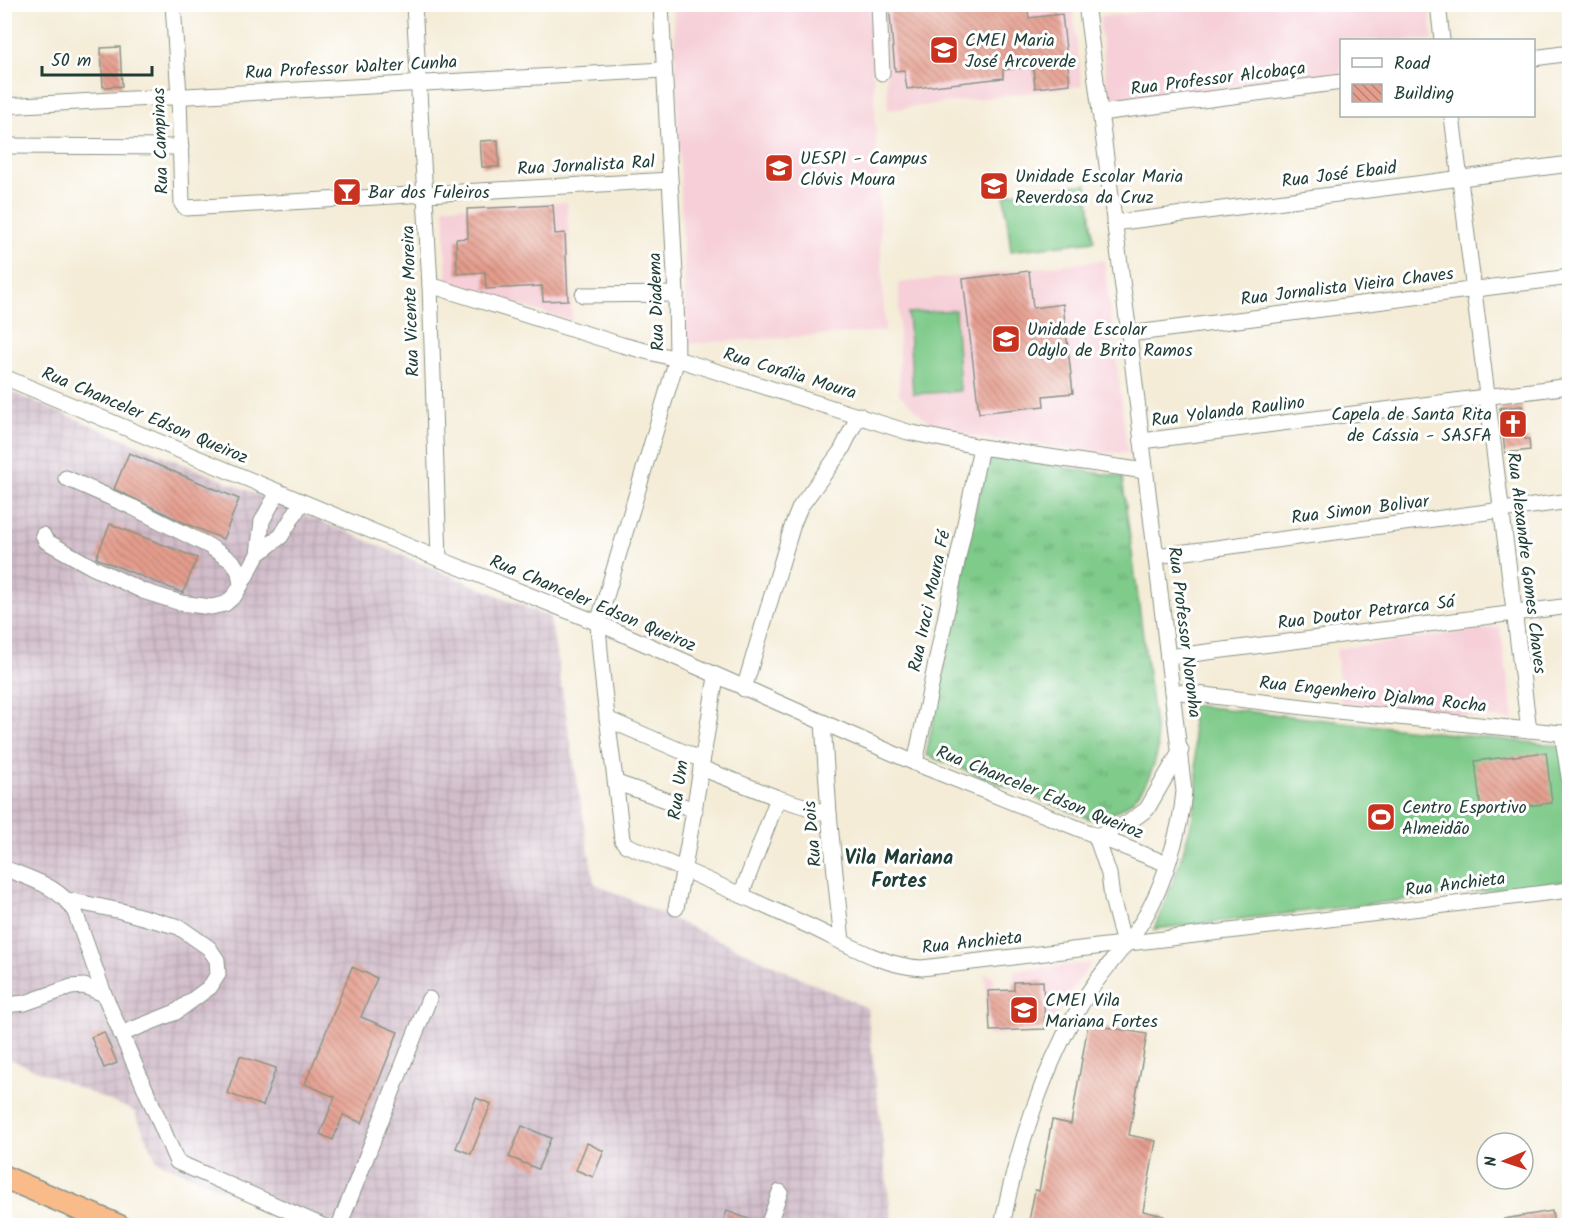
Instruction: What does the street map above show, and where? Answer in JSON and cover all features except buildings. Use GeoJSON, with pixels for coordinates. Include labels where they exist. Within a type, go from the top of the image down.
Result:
{"type":"FeatureCollection","features":[{"type":"Feature","properties":{"kind":"highway"},"geometry":{"type":"LineString","coordinates":[[4,1177],[119,1226]]}},
{"type":"Feature","properties":{"kind":"street","name":"Rua Campinas"},"geometry":{"type":"LineString","coordinates":[[173,4],[179,96],[182,204]]}},
{"type":"Feature","properties":{"kind":"street","name":"Rua Vicente Moreira"},"geometry":{"type":"LineString","coordinates":[[414,4],[430,285],[439,559]]}},
{"type":"Feature","properties":{"kind":"street","name":"Rua Diadema"},"geometry":{"type":"LineString","coordinates":[[598,623],[677,359],[662,4]]}},
{"type":"Feature","properties":{"kind":"street"},"geometry":{"type":"LineString","coordinates":[[879,4],[882,73]]}},
{"type":"Feature","properties":{"kind":"street"},"geometry":{"type":"LineString","coordinates":[[1438,4],[1442,39]]}},
{"type":"Feature","properties":{"kind":"street","name":"Rua Professor Noronha"},"geometry":{"type":"LineString","coordinates":[[1002,1226],[1016,1164],[1031,1115],[1055,1058],[1086,997],[1137,929],[1150,906],[1167,864],[1183,812],[1181,750],[1086,5]]}},
{"type":"Feature","properties":{"kind":"street"},"geometry":{"type":"LineString","coordinates":[[1535,58],[1569,53]]}},
{"type":"Feature","properties":{"kind":"street","name":"Rua Professor Walter Cunha"},"geometry":{"type":"LineString","coordinates":[[4,106],[664,70]]}},
{"type":"Feature","properties":{"kind":"street","name":"Rua Professor Alcobaça"},"geometry":{"type":"LineString","coordinates":[[1100,113],[1340,82]]}},
{"type":"Feature","properties":{"kind":"street","name":"Rua Alexandre Gomes Chaves"},"geometry":{"type":"LineString","coordinates":[[1452,117],[1529,730]]}},
{"type":"Feature","properties":{"kind":"street"},"geometry":{"type":"LineString","coordinates":[[4,146],[181,147]]}},
{"type":"Feature","properties":{"kind":"street","name":"Rua José Ebaid"},"geometry":{"type":"LineString","coordinates":[[1114,223],[1569,164]]}},
{"type":"Feature","properties":{"kind":"street","name":"Rua Jornalista Ral"},"geometry":{"type":"LineString","coordinates":[[182,204],[186,208],[670,180]]}},
{"type":"Feature","properties":{"kind":"street","name":"Rua Jornalista Vieira Chaves"},"geometry":{"type":"LineString","coordinates":[[1129,334],[1569,277]]}},
{"type":"Feature","properties":{"kind":"street","name":"Rua Corália Moura"},"geometry":{"type":"LineString","coordinates":[[430,285],[622,345],[677,359],[908,432],[981,447],[1145,471]]}},
{"type":"Feature","properties":{"kind":"street"},"geometry":{"type":"LineString","coordinates":[[583,296],[676,294]]}},
{"type":"Feature","properties":{"kind":"street","name":"Rua Chanceler Edson Queiroz"},"geometry":{"type":"LineString","coordinates":[[4,377],[598,623],[915,763],[1167,864]]}},
{"type":"Feature","properties":{"kind":"street","name":"Rua Yolanda Raulino"},"geometry":{"type":"LineString","coordinates":[[1142,441],[1569,386]]}},
{"type":"Feature","properties":{"kind":"street"},"geometry":{"type":"LineString","coordinates":[[744,689],[800,507],[841,451],[859,415]]}},
{"type":"Feature","properties":{"kind":"street","name":"Rua Iraci Moura Fé"},"geometry":{"type":"LineString","coordinates":[[915,763],[981,447]]}},
{"type":"Feature","properties":{"kind":"street"},"geometry":{"type":"LineString","coordinates":[[66,478],[132,507],[209,546],[232,562],[239,572],[241,585]]}},
{"type":"Feature","properties":{"kind":"street"},"geometry":{"type":"LineString","coordinates":[[43,536],[46,541],[92,567],[143,591],[181,603],[211,608],[225,604],[235,595],[241,585],[258,554],[262,521],[278,492]]}},
{"type":"Feature","properties":{"kind":"street","name":"Rua Simon Bolivar"},"geometry":{"type":"LineString","coordinates":[[1156,556],[1569,501]]}},
{"type":"Feature","properties":{"kind":"street"},"geometry":{"type":"LineString","coordinates":[[258,554],[281,536],[303,502]]}},
{"type":"Feature","properties":{"kind":"street","name":"Rua Doutor Petrarca Sá"},"geometry":{"type":"LineString","coordinates":[[1168,657],[1569,606]]}},
{"type":"Feature","properties":{"kind":"street","name":"Rua Anchieta"},"geometry":{"type":"LineString","coordinates":[[598,623],[622,840],[626,845],[684,868],[842,942],[895,964],[922,968],[1569,890]]}},
{"type":"Feature","properties":{"kind":"street","name":"Rua Um"},"geometry":{"type":"LineString","coordinates":[[676,908],[695,810],[716,677]]}},
{"type":"Feature","properties":{"kind":"street","name":"Rua Engenheiro Djalma Rocha"},"geometry":{"type":"LineString","coordinates":[[1172,691],[1337,711],[1529,730],[1567,730]]}},
{"type":"Feature","properties":{"kind":"street"},"geometry":{"type":"LineString","coordinates":[[607,719],[778,798],[828,814]]}},
{"type":"Feature","properties":{"kind":"street","name":"Rua Dois"},"geometry":{"type":"LineString","coordinates":[[823,722],[828,814],[842,942]]}},
{"type":"Feature","properties":{"kind":"street"},"geometry":{"type":"LineString","coordinates":[[1567,730],[1569,783]]}},
{"type":"Feature","properties":{"kind":"street"},"geometry":{"type":"LineString","coordinates":[[1124,944],[1112,898],[1109,874],[1096,836],[1128,823],[1147,809],[1181,750]]}},
{"type":"Feature","properties":{"kind":"street"},"geometry":{"type":"LineString","coordinates":[[617,783],[695,810]]}},
{"type":"Feature","properties":{"kind":"street"},"geometry":{"type":"LineString","coordinates":[[741,895],[778,798]]}},
{"type":"Feature","properties":{"kind":"street"},"geometry":{"type":"LineString","coordinates":[[4,868],[51,887],[68,900],[75,912],[104,994],[177,1162],[323,1226]]}},
{"type":"Feature","properties":{"kind":"street"},"geometry":{"type":"LineString","coordinates":[[68,900],[121,911],[179,927],[209,948],[217,960],[218,974],[210,987],[176,1012],[121,1034]]}},
{"type":"Feature","properties":{"kind":"street"},"geometry":{"type":"LineString","coordinates":[[4,1005],[25,1004],[71,987],[84,986],[104,994]]}},
{"type":"Feature","properties":{"kind":"street"},"geometry":{"type":"LineString","coordinates":[[339,1226],[429,999]]}},
{"type":"Feature","properties":{"kind":"street"},"geometry":{"type":"LineString","coordinates":[[768,1226],[780,1192]]}},
{"type":"Feature","properties":{"kind":"shaded area"},"geometry":{"type":"Polygon","coordinates":[[[1202,4],[1429,5],[1433,39],[1340,39],[1340,74],[1109,102],[1099,17],[1202,4]]]}},
{"type":"Feature","properties":{"kind":"shaded area","name":"UESPI - Campus Clóvis Moura"},"geometry":{"type":"Polygon","coordinates":[[[673,5],[870,5],[885,331],[687,344],[673,5]]]}},
{"type":"Feature","properties":{"kind":"shaded area","name":"CMEI Maria José Arcoverde"},"geometry":{"type":"Polygon","coordinates":[[[883,5],[1072,5],[1082,86],[888,110],[883,5]]]}},
{"type":"Feature","properties":{"kind":"shaded area"},"geometry":{"type":"Polygon","coordinates":[[[567,202],[572,321],[447,283],[444,207],[567,202]]]}},
{"type":"Feature","properties":{"kind":"shaded area","name":"Unidade Escolar Odylo de Brito Ramos"},"geometry":{"type":"Polygon","coordinates":[[[1104,260],[1128,453],[1095,453],[940,432],[899,394],[899,283],[1104,260]]]}},
{"type":"Feature","properties":{"kind":"shaded area"},"geometry":{"type":"Polygon","coordinates":[[[4,389],[550,617],[594,883],[867,1008],[892,1225],[306,1225],[157,1161],[134,1111],[5,1057],[4,389]]]}},
{"type":"Feature","properties":{"kind":"shaded area"},"geometry":{"type":"Polygon","coordinates":[[[1500,627],[1514,720],[1341,703],[1336,649],[1500,627]]]}},
{"type":"Feature","properties":{"kind":"shaded area","name":"CMEI Vila Mariana Fortes"},"geometry":{"type":"Polygon","coordinates":[[[1092,963],[1071,991],[1050,1028],[988,1036],[985,973],[994,977],[994,989],[1012,989],[1015,970],[1092,963]]]}},
{"type":"Feature","properties":{"kind":"green space"},"geometry":{"type":"Polygon","coordinates":[[[1087,184],[1094,241],[1011,251],[1004,194],[1087,184]]]}},
{"type":"Feature","properties":{"kind":"green space"},"geometry":{"type":"Polygon","coordinates":[[[955,310],[960,391],[913,394],[908,313],[955,310]]]}},
{"type":"Feature","properties":{"kind":"green space"},"geometry":{"type":"Polygon","coordinates":[[[986,455],[1122,477],[1158,749],[1145,785],[1133,800],[1111,814],[1090,819],[926,755],[986,455]]]}},
{"type":"Feature","properties":{"kind":"green space","name":"Centro Esportivo Almeidão"},"geometry":{"type":"Polygon","coordinates":[[[1190,705],[1562,746],[1570,811],[1569,881],[1154,929],[1182,857],[1196,800],[1197,774],[1190,705]]]}},
{"type":"Feature","properties":{"kind":"place","name":"CMEI Maria José Arcoverde"},"geometry":{"type":"Point","coordinates":[944,50]}},
{"type":"Feature","properties":{"kind":"place","name":"UESPI - Campus Clóvis Moura"},"geometry":{"type":"Point","coordinates":[779,168]}},
{"type":"Feature","properties":{"kind":"place","name":"Unidade Escolar Maria Reverdosa da Cruz"},"geometry":{"type":"Point","coordinates":[994,186]}},
{"type":"Feature","properties":{"kind":"place","name":"Bar dos Fuleiros"},"geometry":{"type":"Point","coordinates":[347,192]}},
{"type":"Feature","properties":{"kind":"place","name":"Unidade Escolar Odylo de Brito Ramos"},"geometry":{"type":"Point","coordinates":[1006,339]}},
{"type":"Feature","properties":{"kind":"place","name":"Capela de Santa Rita de Cássia - SASFA"},"geometry":{"type":"Point","coordinates":[1513,424]}},
{"type":"Feature","properties":{"kind":"place","name":"Centro Esportivo Almeidão"},"geometry":{"type":"Point","coordinates":[1381,817]}},
{"type":"Feature","properties":{"kind":"place","name":"CMEI Vila Mariana Fortes"},"geometry":{"type":"Point","coordinates":[1024,1010]}},
{"type":"Feature","properties":{"kind":"district","name":"Vila Mariana Fortes"},"geometry":{"type":"Point","coordinates":[899,868]}}]}
